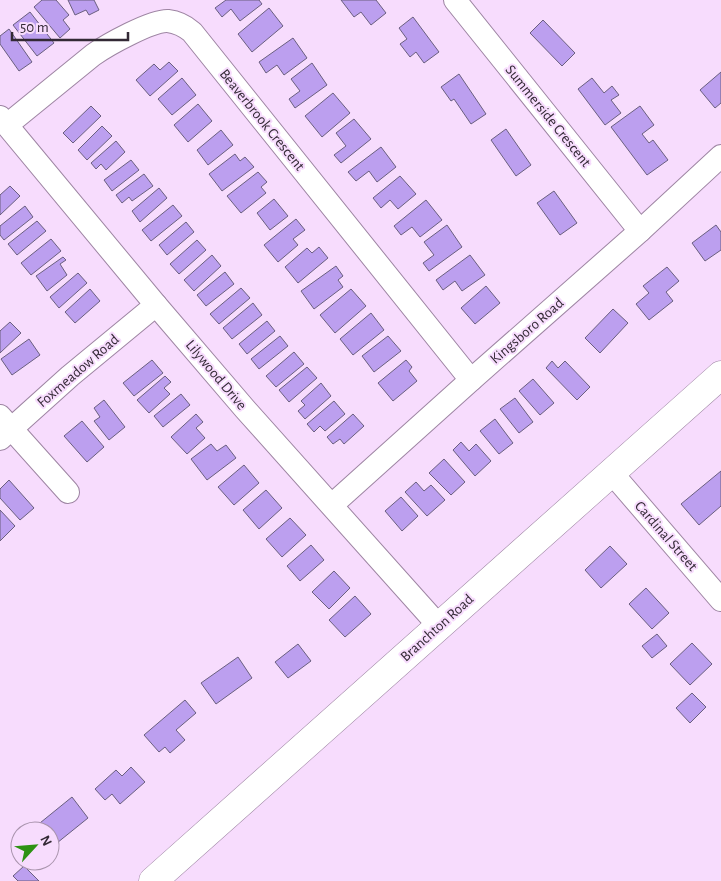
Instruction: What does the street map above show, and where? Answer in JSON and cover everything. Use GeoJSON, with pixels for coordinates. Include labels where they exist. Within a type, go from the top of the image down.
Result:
{"type":"FeatureCollection","features":[{"type":"Feature","properties":{"kind":"main road","name":"Branchton Road"},"geometry":{"type":"LineString","coordinates":[[153,881],[721,375]]}},
{"type":"Feature","properties":{"kind":"street","name":"Summerside Crescent"},"geometry":{"type":"LineString","coordinates":[[456,0],[640,231]]}},
{"type":"Feature","properties":{"kind":"street","name":"Beaverbrook Crescent"},"geometry":{"type":"LineString","coordinates":[[3,121],[105,46],[154,23],[166,21],[185,26],[235,85],[471,380]]}},
{"type":"Feature","properties":{"kind":"street","name":"Lilywood Drive"},"geometry":{"type":"LineString","coordinates":[[3,121],[245,409],[439,626]]}},
{"type":"Feature","properties":{"kind":"street","name":"Kingsboro Road"},"geometry":{"type":"LineString","coordinates":[[332,505],[640,231],[721,156]]}},
{"type":"Feature","properties":{"kind":"street","name":"Foxmeadow Road"},"geometry":{"type":"LineString","coordinates":[[4,428],[156,305]]}},
{"type":"Feature","properties":{"kind":"street"},"geometry":{"type":"LineString","coordinates":[[4,428],[68,492]]}},
{"type":"Feature","properties":{"kind":"street","name":"Cardinal Street"},"geometry":{"type":"LineString","coordinates":[[611,472],[721,600]]}},
{"type":"Feature","properties":{"kind":"building"},"geometry":{"type":"Polygon","coordinates":[[[42,0],[56,0],[69,15],[63,20],[70,29],[60,38],[34,7],[42,0]]]}},
{"type":"Feature","properties":{"kind":"building"},"geometry":{"type":"Polygon","coordinates":[[[68,0],[94,0],[99,10],[89,15],[86,10],[75,15],[68,0]]]}},
{"type":"Feature","properties":{"kind":"building"},"geometry":{"type":"Polygon","coordinates":[[[226,0],[259,0],[262,4],[240,21],[231,9],[222,17],[215,8],[226,0]]]}},
{"type":"Feature","properties":{"kind":"building"},"geometry":{"type":"Polygon","coordinates":[[[341,0],[376,0],[386,13],[371,25],[361,12],[354,17],[341,0]]]}},
{"type":"Feature","properties":{"kind":"building"},"geometry":{"type":"Polygon","coordinates":[[[269,8],[283,26],[252,52],[238,34],[269,8]]]}},
{"type":"Feature","properties":{"kind":"building"},"geometry":{"type":"Polygon","coordinates":[[[30,12],[54,43],[37,56],[13,25],[30,12]]]}},
{"type":"Feature","properties":{"kind":"building"},"geometry":{"type":"Polygon","coordinates":[[[413,17],[439,52],[424,63],[416,52],[410,57],[400,44],[407,39],[399,28],[413,17]]]}},
{"type":"Feature","properties":{"kind":"building"},"geometry":{"type":"Polygon","coordinates":[[[543,20],[575,53],[562,66],[530,33],[543,20]]]}},
{"type":"Feature","properties":{"kind":"building"},"geometry":{"type":"Polygon","coordinates":[[[9,29],[32,62],[19,71],[0,44],[0,36],[9,29]]]}},
{"type":"Feature","properties":{"kind":"building"},"geometry":{"type":"Polygon","coordinates":[[[293,38],[307,58],[284,75],[277,65],[266,73],[259,62],[293,38]]]}},
{"type":"Feature","properties":{"kind":"building"},"geometry":{"type":"Polygon","coordinates":[[[169,62],[178,71],[150,96],[136,80],[154,64],[160,70],[169,62]]]}},
{"type":"Feature","properties":{"kind":"building"},"geometry":{"type":"Polygon","coordinates":[[[312,63],[327,85],[295,108],[289,99],[300,91],[291,79],[312,63]]]}},
{"type":"Feature","properties":{"kind":"building"},"geometry":{"type":"Polygon","coordinates":[[[721,72],[721,103],[715,108],[700,90],[721,72]]]}},
{"type":"Feature","properties":{"kind":"building"},"geometry":{"type":"Polygon","coordinates":[[[459,74],[486,114],[471,124],[454,99],[451,101],[441,87],[459,74]]]}},
{"type":"Feature","properties":{"kind":"building"},"geometry":{"type":"Polygon","coordinates":[[[182,78],[196,95],[172,115],[158,99],[182,78]]]}},
{"type":"Feature","properties":{"kind":"building"},"geometry":{"type":"Polygon","coordinates":[[[592,78],[604,93],[612,86],[619,95],[611,100],[621,113],[605,125],[578,89],[592,78]]]}},
{"type":"Feature","properties":{"kind":"building"},"geometry":{"type":"Polygon","coordinates":[[[333,93],[350,113],[322,137],[305,116],[333,93]]]}},
{"type":"Feature","properties":{"kind":"building"},"geometry":{"type":"Polygon","coordinates":[[[198,104],[212,121],[188,142],[174,125],[198,104]]]}},
{"type":"Feature","properties":{"kind":"building"},"geometry":{"type":"Polygon","coordinates":[[[91,106],[101,116],[73,143],[63,133],[91,106]]]}},
{"type":"Feature","properties":{"kind":"building"},"geometry":{"type":"Polygon","coordinates":[[[640,106],[654,125],[642,134],[649,143],[653,140],[668,160],[647,175],[611,127],[640,106]]]}},
{"type":"Feature","properties":{"kind":"building"},"geometry":{"type":"Polygon","coordinates":[[[354,119],[371,139],[341,163],[334,155],[346,146],[336,133],[354,119]]]}},
{"type":"Feature","properties":{"kind":"building"},"geometry":{"type":"Polygon","coordinates":[[[102,126],[112,136],[87,160],[78,150],[102,126]]]}},
{"type":"Feature","properties":{"kind":"building"},"geometry":{"type":"Polygon","coordinates":[[[506,129],[531,165],[516,176],[491,140],[506,129]]]}},
{"type":"Feature","properties":{"kind":"building"},"geometry":{"type":"Polygon","coordinates":[[[221,130],[233,145],[208,165],[197,150],[221,130]]]}},
{"type":"Feature","properties":{"kind":"building"},"geometry":{"type":"Polygon","coordinates":[[[116,141],[125,152],[106,170],[101,164],[96,169],[91,163],[116,141]]]}},
{"type":"Feature","properties":{"kind":"building"},"geometry":{"type":"Polygon","coordinates":[[[381,147],[396,167],[377,182],[369,171],[356,181],[348,172],[381,147]]]}},
{"type":"Feature","properties":{"kind":"building"},"geometry":{"type":"Polygon","coordinates":[[[235,154],[240,161],[245,157],[254,167],[222,191],[209,174],[235,154]]]}},
{"type":"Feature","properties":{"kind":"building"},"geometry":{"type":"Polygon","coordinates":[[[131,160],[139,170],[112,191],[104,180],[131,160]]]}},
{"type":"Feature","properties":{"kind":"building"},"geometry":{"type":"Polygon","coordinates":[[[258,172],[267,182],[261,187],[266,193],[241,213],[227,196],[258,172]]]}},
{"type":"Feature","properties":{"kind":"building"},"geometry":{"type":"Polygon","coordinates":[[[144,174],[153,186],[132,201],[129,197],[122,203],[116,195],[144,174]]]}},
{"type":"Feature","properties":{"kind":"building"},"geometry":{"type":"Polygon","coordinates":[[[400,176],[416,194],[398,209],[390,200],[381,208],[373,198],[400,176]]]}},
{"type":"Feature","properties":{"kind":"building"},"geometry":{"type":"Polygon","coordinates":[[[10,186],[20,196],[0,215],[0,195],[10,186]]]}},
{"type":"Feature","properties":{"kind":"building"},"geometry":{"type":"Polygon","coordinates":[[[159,188],[167,198],[140,222],[132,211],[159,188]]]}},
{"type":"Feature","properties":{"kind":"building"},"geometry":{"type":"Polygon","coordinates":[[[554,191],[577,223],[560,235],[537,203],[554,191]]]}},
{"type":"Feature","properties":{"kind":"building"},"geometry":{"type":"Polygon","coordinates":[[[274,199],[288,216],[270,230],[257,213],[274,199]]]}},
{"type":"Feature","properties":{"kind":"building"},"geometry":{"type":"Polygon","coordinates":[[[426,200],[442,220],[420,237],[412,227],[401,235],[394,226],[426,200]]]}},
{"type":"Feature","properties":{"kind":"building"},"geometry":{"type":"Polygon","coordinates":[[[173,205],[182,216],[151,241],[142,230],[173,205]]]}},
{"type":"Feature","properties":{"kind":"building"},"geometry":{"type":"Polygon","coordinates":[[[25,206],[33,217],[4,240],[0,235],[0,226],[25,206]]]}},
{"type":"Feature","properties":{"kind":"building"},"geometry":{"type":"Polygon","coordinates":[[[296,219],[305,230],[293,239],[298,245],[278,262],[264,245],[296,219]]]}},
{"type":"Feature","properties":{"kind":"building"},"geometry":{"type":"Polygon","coordinates":[[[37,221],[46,231],[17,255],[8,244],[37,221]]]}},
{"type":"Feature","properties":{"kind":"building"},"geometry":{"type":"Polygon","coordinates":[[[186,222],[194,232],[167,255],[159,245],[186,222]]]}},
{"type":"Feature","properties":{"kind":"building"},"geometry":{"type":"Polygon","coordinates":[[[447,225],[462,247],[429,271],[423,263],[434,255],[424,242],[447,225]]]}},
{"type":"Feature","properties":{"kind":"building"},"geometry":{"type":"Polygon","coordinates":[[[716,225],[721,232],[721,250],[705,261],[692,243],[716,225]]]}},
{"type":"Feature","properties":{"kind":"building"},"geometry":{"type":"Polygon","coordinates":[[[51,239],[61,251],[31,275],[21,263],[51,239]]]}},
{"type":"Feature","properties":{"kind":"building"},"geometry":{"type":"Polygon","coordinates":[[[197,240],[206,250],[179,274],[170,264],[197,240]]]}},
{"type":"Feature","properties":{"kind":"building"},"geometry":{"type":"Polygon","coordinates":[[[319,247],[328,258],[298,283],[285,267],[307,248],[312,253],[319,247]]]}},
{"type":"Feature","properties":{"kind":"building"},"geometry":{"type":"Polygon","coordinates":[[[212,255],[221,266],[194,291],[184,280],[212,255]]]}},
{"type":"Feature","properties":{"kind":"building"},"geometry":{"type":"Polygon","coordinates":[[[470,255],[485,275],[462,291],[455,281],[443,290],[436,280],[470,255]]]}},
{"type":"Feature","properties":{"kind":"building"},"geometry":{"type":"Polygon","coordinates":[[[63,257],[66,260],[60,264],[67,275],[47,291],[36,276],[63,257]]]}},
{"type":"Feature","properties":{"kind":"building"},"geometry":{"type":"Polygon","coordinates":[[[336,266],[343,276],[338,280],[343,287],[314,309],[301,291],[336,266]]]}},
{"type":"Feature","properties":{"kind":"building"},"geometry":{"type":"Polygon","coordinates":[[[667,267],[679,281],[666,292],[673,301],[649,320],[636,304],[649,293],[643,286],[667,267]]]}},
{"type":"Feature","properties":{"kind":"building"},"geometry":{"type":"Polygon","coordinates":[[[225,272],[234,284],[206,306],[197,295],[225,272]]]}},
{"type":"Feature","properties":{"kind":"building"},"geometry":{"type":"Polygon","coordinates":[[[78,273],[87,283],[59,308],[50,297],[78,273]]]}},
{"type":"Feature","properties":{"kind":"building"},"geometry":{"type":"Polygon","coordinates":[[[486,286],[500,303],[475,324],[461,308],[486,286]]]}},
{"type":"Feature","properties":{"kind":"building"},"geometry":{"type":"Polygon","coordinates":[[[241,288],[250,298],[219,324],[210,314],[241,288]]]}},
{"type":"Feature","properties":{"kind":"building"},"geometry":{"type":"Polygon","coordinates":[[[90,289],[100,301],[75,323],[65,312],[90,289]]]}},
{"type":"Feature","properties":{"kind":"building"},"geometry":{"type":"Polygon","coordinates":[[[351,289],[366,306],[335,333],[320,315],[351,289]]]}},
{"type":"Feature","properties":{"kind":"building"},"geometry":{"type":"Polygon","coordinates":[[[253,303],[262,315],[232,339],[223,328],[253,303]]]}},
{"type":"Feature","properties":{"kind":"building"},"geometry":{"type":"Polygon","coordinates":[[[613,309],[628,323],[600,353],[585,338],[613,309]]]}},
{"type":"Feature","properties":{"kind":"building"},"geometry":{"type":"Polygon","coordinates":[[[371,313],[384,330],[353,355],[340,339],[371,313]]]}},
{"type":"Feature","properties":{"kind":"building"},"geometry":{"type":"Polygon","coordinates":[[[267,321],[275,331],[247,354],[239,344],[267,321]]]}},
{"type":"Feature","properties":{"kind":"building"},"geometry":{"type":"Polygon","coordinates":[[[10,322],[21,333],[0,353],[0,331],[10,322]]]}},
{"type":"Feature","properties":{"kind":"building"},"geometry":{"type":"Polygon","coordinates":[[[280,336],[288,346],[259,369],[251,359],[280,336]]]}},
{"type":"Feature","properties":{"kind":"building"},"geometry":{"type":"Polygon","coordinates":[[[388,336],[401,351],[374,372],[362,356],[388,336]]]}},
{"type":"Feature","properties":{"kind":"building"},"geometry":{"type":"Polygon","coordinates":[[[29,339],[40,355],[12,375],[1,359],[29,339]]]}},
{"type":"Feature","properties":{"kind":"building"},"geometry":{"type":"Polygon","coordinates":[[[294,352],[304,364],[276,387],[266,376],[294,352]]]}},
{"type":"Feature","properties":{"kind":"building"},"geometry":{"type":"Polygon","coordinates":[[[152,360],[163,373],[134,396],[123,383],[152,360]]]}},
{"type":"Feature","properties":{"kind":"building"},"geometry":{"type":"Polygon","coordinates":[[[406,360],[412,367],[409,371],[417,381],[393,401],[378,383],[406,360]]]}},
{"type":"Feature","properties":{"kind":"building"},"geometry":{"type":"Polygon","coordinates":[[[552,361],[558,368],[565,361],[590,387],[577,400],[546,368],[552,361]]]}},
{"type":"Feature","properties":{"kind":"building"},"geometry":{"type":"Polygon","coordinates":[[[307,367],[317,378],[289,402],[279,390],[307,367]]]}},
{"type":"Feature","properties":{"kind":"building"},"geometry":{"type":"Polygon","coordinates":[[[165,376],[171,382],[164,388],[170,394],[149,413],[137,400],[165,376]]]}},
{"type":"Feature","properties":{"kind":"building"},"geometry":{"type":"Polygon","coordinates":[[[533,379],[554,403],[540,415],[519,391],[533,379]]]}},
{"type":"Feature","properties":{"kind":"building"},"geometry":{"type":"Polygon","coordinates":[[[321,383],[331,396],[305,419],[298,411],[305,405],[301,401],[321,383]]]}},
{"type":"Feature","properties":{"kind":"building"},"geometry":{"type":"Polygon","coordinates":[[[181,394],[190,405],[163,427],[154,416],[181,394]]]}},
{"type":"Feature","properties":{"kind":"building"},"geometry":{"type":"Polygon","coordinates":[[[515,398],[533,422],[519,433],[500,409],[515,398]]]}},
{"type":"Feature","properties":{"kind":"building"},"geometry":{"type":"Polygon","coordinates":[[[104,400],[125,427],[109,440],[94,421],[100,417],[94,408],[104,400]]]}},
{"type":"Feature","properties":{"kind":"building"},"geometry":{"type":"Polygon","coordinates":[[[334,401],[345,414],[325,431],[320,426],[314,432],[307,424],[334,401]]]}},
{"type":"Feature","properties":{"kind":"building"},"geometry":{"type":"Polygon","coordinates":[[[196,414],[203,422],[196,428],[205,438],[187,454],[171,437],[196,414]]]}},
{"type":"Feature","properties":{"kind":"building"},"geometry":{"type":"Polygon","coordinates":[[[353,414],[364,426],[344,444],[340,439],[333,444],[327,437],[353,414]]]}},
{"type":"Feature","properties":{"kind":"building"},"geometry":{"type":"Polygon","coordinates":[[[495,419],[513,443],[499,454],[480,431],[495,419]]]}},
{"type":"Feature","properties":{"kind":"building"},"geometry":{"type":"Polygon","coordinates":[[[82,421],[104,447],[87,462],[64,436],[82,421]]]}},
{"type":"Feature","properties":{"kind":"building"},"geometry":{"type":"Polygon","coordinates":[[[461,442],[469,451],[476,444],[491,461],[475,476],[453,450],[461,442]]]}},
{"type":"Feature","properties":{"kind":"building"},"geometry":{"type":"Polygon","coordinates":[[[211,444],[217,451],[226,445],[236,458],[207,480],[191,459],[211,444]]]}},
{"type":"Feature","properties":{"kind":"building"},"geometry":{"type":"Polygon","coordinates":[[[444,459],[465,482],[451,495],[429,473],[444,459]]]}},
{"type":"Feature","properties":{"kind":"building"},"geometry":{"type":"Polygon","coordinates":[[[244,465],[259,483],[234,505],[218,487],[244,465]]]}},
{"type":"Feature","properties":{"kind":"building"},"geometry":{"type":"Polygon","coordinates":[[[721,471],[721,506],[699,525],[681,504],[721,471]]]}},
{"type":"Feature","properties":{"kind":"building"},"geometry":{"type":"Polygon","coordinates":[[[9,480],[34,508],[20,520],[0,498],[0,489],[9,480]]]}},
{"type":"Feature","properties":{"kind":"building"},"geometry":{"type":"Polygon","coordinates":[[[416,482],[424,491],[431,485],[445,500],[427,516],[405,492],[416,482]]]}},
{"type":"Feature","properties":{"kind":"building"},"geometry":{"type":"Polygon","coordinates":[[[266,490],[282,508],[259,529],[243,510],[266,490]]]}},
{"type":"Feature","properties":{"kind":"building"},"geometry":{"type":"Polygon","coordinates":[[[401,497],[418,516],[402,531],[385,511],[401,497]]]}},
{"type":"Feature","properties":{"kind":"building"},"geometry":{"type":"Polygon","coordinates":[[[0,510],[15,526],[0,541],[0,510]]]}},
{"type":"Feature","properties":{"kind":"building"},"geometry":{"type":"Polygon","coordinates":[[[290,518],[306,535],[282,557],[266,539],[290,518]]]}},
{"type":"Feature","properties":{"kind":"building"},"geometry":{"type":"Polygon","coordinates":[[[311,545],[324,560],[300,581],[287,566],[311,545]]]}},
{"type":"Feature","properties":{"kind":"building"},"geometry":{"type":"Polygon","coordinates":[[[610,546],[627,564],[601,588],[585,570],[610,546]]]}},
{"type":"Feature","properties":{"kind":"building"},"geometry":{"type":"Polygon","coordinates":[[[334,571],[350,588],[329,609],[312,592],[334,571]]]}},
{"type":"Feature","properties":{"kind":"building"},"geometry":{"type":"Polygon","coordinates":[[[646,588],[669,613],[652,629],[629,604],[646,588]]]}},
{"type":"Feature","properties":{"kind":"building"},"geometry":{"type":"Polygon","coordinates":[[[355,596],[371,614],[345,637],[329,620],[355,596]]]}},
{"type":"Feature","properties":{"kind":"building"},"geometry":{"type":"Polygon","coordinates":[[[657,634],[667,646],[652,658],[642,646],[657,634]]]}},
{"type":"Feature","properties":{"kind":"building"},"geometry":{"type":"Polygon","coordinates":[[[692,643],[712,664],[690,685],[670,664],[692,643]]]}},
{"type":"Feature","properties":{"kind":"building"},"geometry":{"type":"Polygon","coordinates":[[[298,644],[311,661],[288,678],[275,662],[298,644]]]}},
{"type":"Feature","properties":{"kind":"building"},"geometry":{"type":"Polygon","coordinates":[[[238,657],[252,678],[216,704],[201,683],[238,657]]]}},
{"type":"Feature","properties":{"kind":"building"},"geometry":{"type":"Polygon","coordinates":[[[692,693],[706,707],[690,723],[676,708],[692,693]]]}},
{"type":"Feature","properties":{"kind":"building"},"geometry":{"type":"Polygon","coordinates":[[[185,700],[196,713],[176,730],[185,740],[170,753],[165,747],[159,752],[144,735],[185,700]]]}},
{"type":"Feature","properties":{"kind":"building"},"geometry":{"type":"Polygon","coordinates":[[[131,767],[145,782],[120,804],[112,794],[105,800],[95,789],[116,770],[122,776],[131,767]]]}},
{"type":"Feature","properties":{"kind":"building"},"geometry":{"type":"Polygon","coordinates":[[[72,797],[88,818],[60,841],[60,821],[42,821],[72,797]]]}},
{"type":"Feature","properties":{"kind":"building"},"geometry":{"type":"Polygon","coordinates":[[[18,871],[29,871],[39,881],[18,881],[13,876],[18,871]]]}}]}
